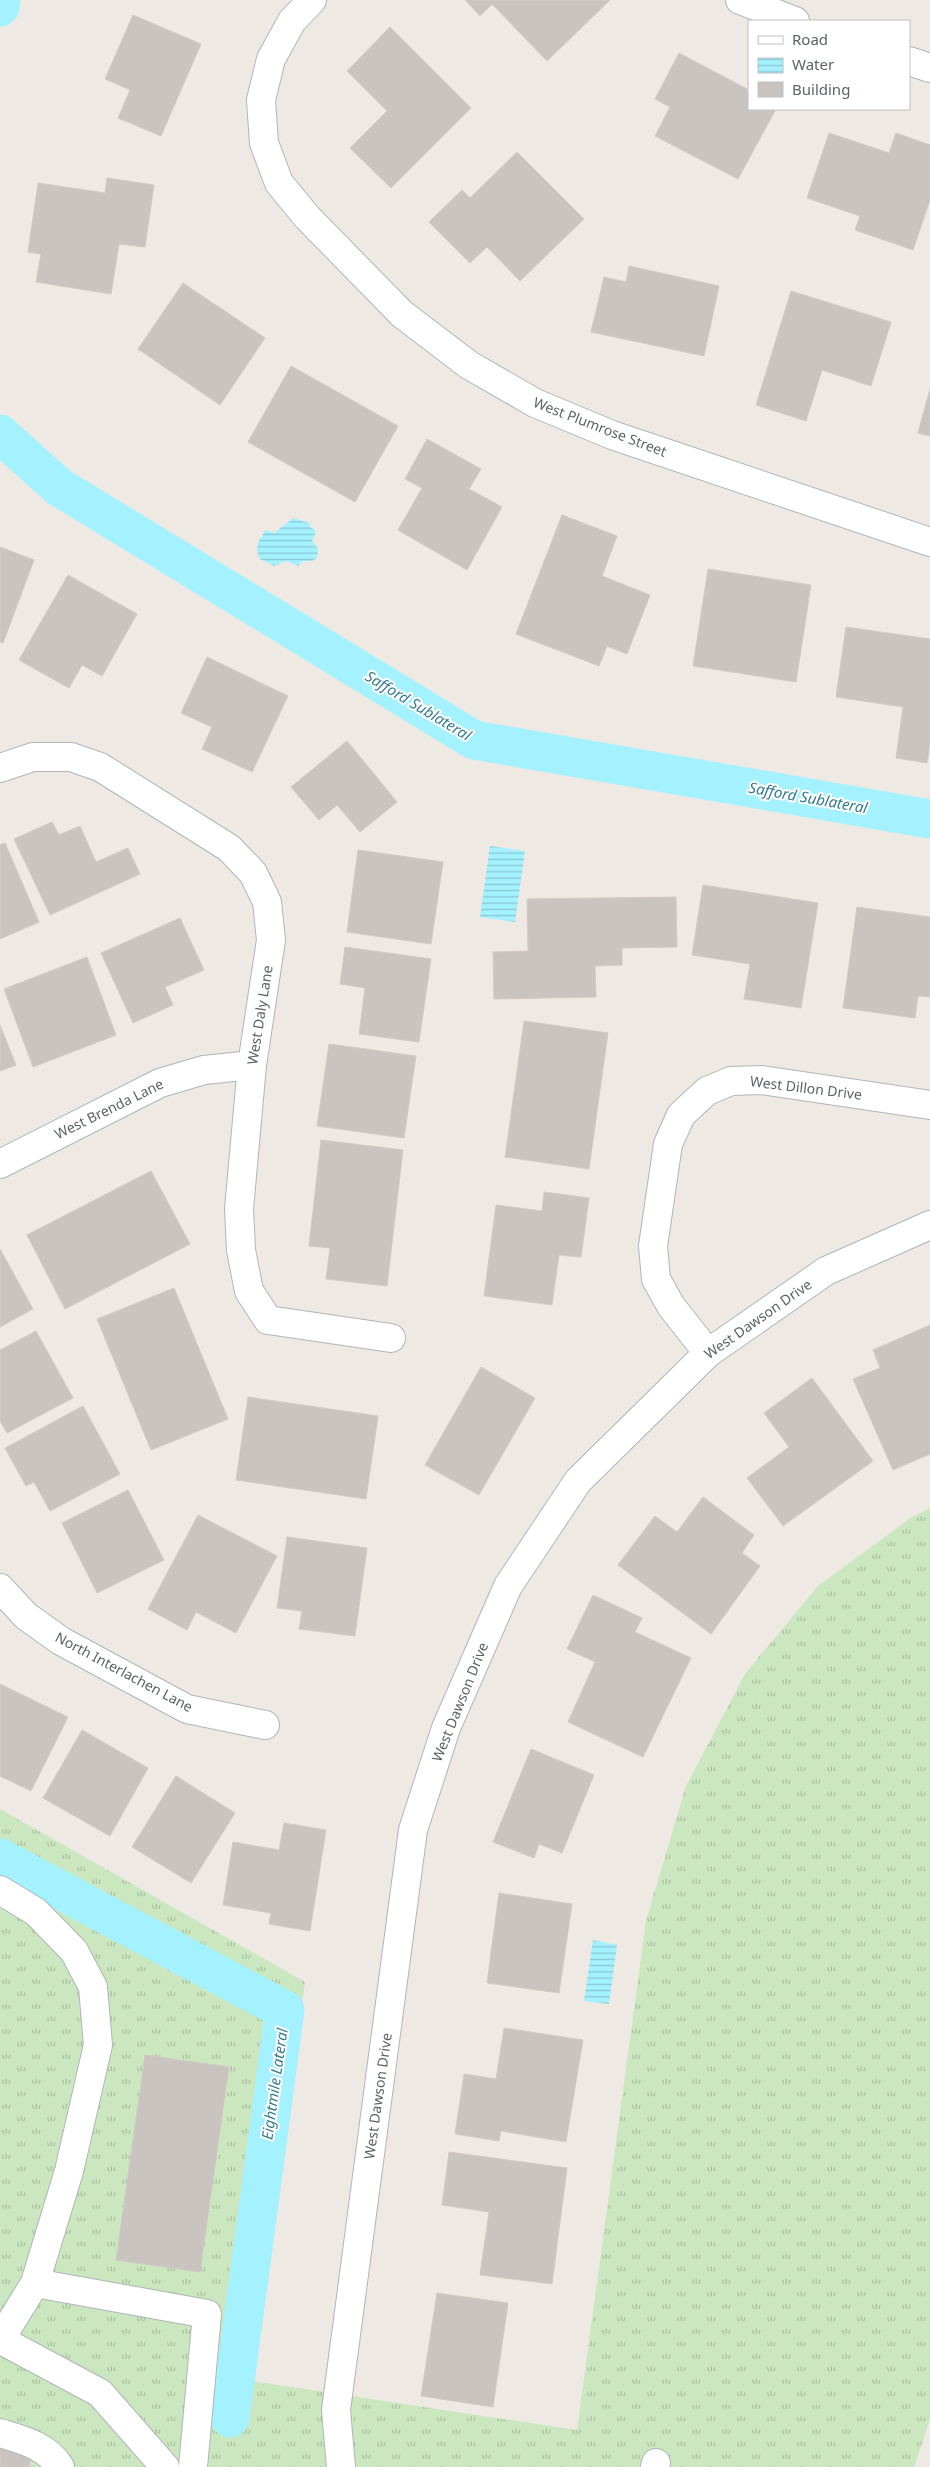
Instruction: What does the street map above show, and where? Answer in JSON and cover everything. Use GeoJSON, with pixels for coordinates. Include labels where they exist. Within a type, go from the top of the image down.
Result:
{"type":"FeatureCollection","features":[{"type":"Feature","properties":{"kind":"street","name":"West Plumrose Street"},"geometry":{"type":"LineString","coordinates":[[312,0],[292,21],[271,58],[261,100],[264,143],[279,183],[307,217],[402,314],[469,365],[536,403],[612,435],[930,542]]}},
{"type":"Feature","properties":{"kind":"street"},"geometry":{"type":"LineString","coordinates":[[740,0],[792,20]]}},
{"type":"Feature","properties":{"kind":"street"},"geometry":{"type":"LineString","coordinates":[[910,61],[930,68]]}},
{"type":"Feature","properties":{"kind":"street","name":"West Daly Lane"},"geometry":{"type":"LineString","coordinates":[[0,768],[33,757],[72,757],[100,767],[229,848],[253,873],[267,902],[271,940],[252,1065],[239,1208],[241,1250],[249,1291],[268,1320],[391,1338]]}},
{"type":"Feature","properties":{"kind":"street","name":"West Brenda Lane"},"geometry":{"type":"LineString","coordinates":[[0,1164],[160,1082],[204,1070],[252,1065]]}},
{"type":"Feature","properties":{"kind":"street","name":"West Dillon Drive"},"geometry":{"type":"LineString","coordinates":[[708,1353],[670,1306],[656,1280],[653,1246],[668,1144],[681,1115],[706,1091],[731,1080],[762,1080],[930,1105]]}},
{"type":"Feature","properties":{"kind":"street","name":"West Dawson Drive"},"geometry":{"type":"LineString","coordinates":[[341,2467],[336,2410],[413,1830],[446,1728],[508,1586],[578,1480],[708,1353],[826,1271],[930,1226]]}},
{"type":"Feature","properties":{"kind":"street","name":"North Interlachen Lane"},"geometry":{"type":"LineString","coordinates":[[0,1588],[26,1616],[62,1641],[187,1709],[265,1725]]}},
{"type":"Feature","properties":{"kind":"street"},"geometry":{"type":"LineString","coordinates":[[0,1890],[36,1912],[74,1951],[93,1987],[98,2045],[69,2171],[35,2283],[0,2340],[100,2393],[165,2467]]}},
{"type":"Feature","properties":{"kind":"street"},"geometry":{"type":"LineString","coordinates":[[35,2283],[207,2314],[194,2467]]}},
{"type":"Feature","properties":{"kind":"street"},"geometry":{"type":"LineString","coordinates":[[0,2433],[29,2442],[54,2456],[60,2467]]}},
{"type":"Feature","properties":{"kind":"green space"},"geometry":{"type":"Polygon","coordinates":[[[930,1508],[930,2419],[914,2467],[0,2467],[0,1809],[305,1982],[246,2380],[577,2430],[646,1921],[686,1786],[745,1674],[818,1586],[912,1517],[930,1508]]]}},
{"type":"Feature","properties":{"kind":"water"},"geometry":{"type":"Polygon","coordinates":[[[293,518],[309,523],[316,532],[312,540],[318,549],[317,558],[312,561],[303,561],[298,566],[286,561],[274,566],[260,559],[257,547],[259,540],[266,530],[274,533],[293,518]]]}},
{"type":"Feature","properties":{"kind":"water"},"geometry":{"type":"Polygon","coordinates":[[[490,846],[525,851],[515,922],[480,917],[490,846]]]}},
{"type":"Feature","properties":{"kind":"water"},"geometry":{"type":"Polygon","coordinates":[[[593,1940],[617,1945],[609,2004],[584,2001],[593,1940]]]}},
{"type":"Feature","properties":{"kind":"building"},"geometry":{"type":"Polygon","coordinates":[[[465,0],[610,0],[547,61],[492,4],[480,16],[465,0]]]}},
{"type":"Feature","properties":{"kind":"building"},"geometry":{"type":"Polygon","coordinates":[[[133,15],[201,44],[161,136],[118,118],[130,90],[105,79],[133,15]]]}},
{"type":"Feature","properties":{"kind":"building"},"geometry":{"type":"Polygon","coordinates":[[[390,27],[471,108],[391,188],[350,148],[387,111],[347,71],[390,27]]]}},
{"type":"Feature","properties":{"kind":"building"},"geometry":{"type":"Polygon","coordinates":[[[679,53],[748,89],[748,110],[775,110],[738,179],[655,136],[670,107],[655,99],[679,53]]]}},
{"type":"Feature","properties":{"kind":"building"},"geometry":{"type":"Polygon","coordinates":[[[829,133],[889,153],[896,133],[930,145],[930,200],[913,250],[855,230],[860,216],[807,198],[829,133]]]}},
{"type":"Feature","properties":{"kind":"building"},"geometry":{"type":"Polygon","coordinates":[[[517,152],[584,219],[520,281],[487,247],[470,263],[429,222],[462,190],[470,198],[517,152]]]}},
{"type":"Feature","properties":{"kind":"building"},"geometry":{"type":"Polygon","coordinates":[[[107,178],[154,185],[145,247],[119,244],[111,294],[36,282],[41,254],[28,252],[38,183],[105,193],[107,178]]]}},
{"type":"Feature","properties":{"kind":"building"},"geometry":{"type":"Polygon","coordinates":[[[629,266],[719,286],[704,356],[591,332],[604,277],[626,282],[629,266]]]}},
{"type":"Feature","properties":{"kind":"building"},"geometry":{"type":"Polygon","coordinates":[[[183,283],[265,338],[220,405],[138,349],[183,283]]]}},
{"type":"Feature","properties":{"kind":"building"},"geometry":{"type":"Polygon","coordinates":[[[791,291],[891,322],[871,386],[822,370],[806,421],[756,405],[791,291]]]}},
{"type":"Feature","properties":{"kind":"building"},"geometry":{"type":"Polygon","coordinates":[[[291,366],[398,426],[355,502],[248,442],[291,366]]]}},
{"type":"Feature","properties":{"kind":"building"},"geometry":{"type":"Polygon","coordinates":[[[930,389],[930,436],[918,433],[930,389]]]}},
{"type":"Feature","properties":{"kind":"building"},"geometry":{"type":"Polygon","coordinates":[[[427,439],[481,469],[469,489],[502,507],[467,570],[398,530],[422,488],[405,479],[427,439]]]}},
{"type":"Feature","properties":{"kind":"building"},"geometry":{"type":"Polygon","coordinates":[[[562,515],[617,536],[602,576],[650,595],[627,654],[607,646],[599,666],[516,634],[562,515]]]}},
{"type":"Feature","properties":{"kind":"building"},"geometry":{"type":"Polygon","coordinates":[[[0,547],[34,560],[3,643],[0,642],[0,547]]]}},
{"type":"Feature","properties":{"kind":"building"},"geometry":{"type":"Polygon","coordinates":[[[708,569],[811,585],[796,682],[693,666],[708,569]]]}},
{"type":"Feature","properties":{"kind":"building"},"geometry":{"type":"Polygon","coordinates":[[[68,575],[137,614],[102,676],[82,665],[69,688],[19,660],[68,575]]]}},
{"type":"Feature","properties":{"kind":"building"},"geometry":{"type":"Polygon","coordinates":[[[846,627],[930,639],[930,743],[927,763],[896,758],[903,707],[836,697],[846,627]]]}},
{"type":"Feature","properties":{"kind":"building"},"geometry":{"type":"Polygon","coordinates":[[[207,657],[288,696],[252,772],[202,749],[212,727],[181,713],[207,657]]]}},
{"type":"Feature","properties":{"kind":"building"},"geometry":{"type":"Polygon","coordinates":[[[347,741],[397,802],[360,832],[337,805],[319,820],[291,787],[347,741]]]}},
{"type":"Feature","properties":{"kind":"building"},"geometry":{"type":"Polygon","coordinates":[[[52,822],[59,835],[80,826],[96,862],[128,848],[140,874],[50,915],[14,839],[52,822]]]}},
{"type":"Feature","properties":{"kind":"building"},"geometry":{"type":"Polygon","coordinates":[[[5,843],[39,922],[0,939],[0,845],[5,843]]]}},
{"type":"Feature","properties":{"kind":"building"},"geometry":{"type":"Polygon","coordinates":[[[358,850],[443,862],[431,944],[347,932],[358,850]]]}},
{"type":"Feature","properties":{"kind":"building"},"geometry":{"type":"Polygon","coordinates":[[[703,885],[818,903],[801,1008],[744,999],[750,964],[692,955],[703,885]]]}},
{"type":"Feature","properties":{"kind":"building"},"geometry":{"type":"Polygon","coordinates":[[[676,897],[677,947],[622,948],[622,965],[595,966],[596,997],[494,999],[493,952],[528,951],[527,899],[676,897]]]}},
{"type":"Feature","properties":{"kind":"building"},"geometry":{"type":"Polygon","coordinates":[[[857,907],[930,917],[930,997],[918,996],[915,1018],[843,1008],[857,907]]]}},
{"type":"Feature","properties":{"kind":"building"},"geometry":{"type":"Polygon","coordinates":[[[180,918],[204,970],[165,987],[173,1005],[133,1023],[101,953],[180,918]]]}},
{"type":"Feature","properties":{"kind":"building"},"geometry":{"type":"Polygon","coordinates":[[[345,947],[431,959],[419,1042],[359,1034],[365,988],[340,984],[345,947]]]}},
{"type":"Feature","properties":{"kind":"building"},"geometry":{"type":"Polygon","coordinates":[[[87,957],[116,1035],[33,1067],[4,989],[87,957]]]}},
{"type":"Feature","properties":{"kind":"building"},"geometry":{"type":"Polygon","coordinates":[[[524,1021],[608,1033],[589,1169],[505,1157],[524,1021]]]}},
{"type":"Feature","properties":{"kind":"building"},"geometry":{"type":"Polygon","coordinates":[[[0,1025],[16,1065],[0,1071],[0,1025]]]}},
{"type":"Feature","properties":{"kind":"building"},"geometry":{"type":"Polygon","coordinates":[[[329,1044],[416,1056],[404,1138],[317,1126],[329,1044]]]}},
{"type":"Feature","properties":{"kind":"building"},"geometry":{"type":"Polygon","coordinates":[[[321,1140],[403,1150],[387,1286],[326,1279],[330,1248],[309,1246],[321,1140]]]}},
{"type":"Feature","properties":{"kind":"building"},"geometry":{"type":"Polygon","coordinates":[[[151,1171],[190,1244],[65,1309],[27,1235],[151,1171]]]}},
{"type":"Feature","properties":{"kind":"building"},"geometry":{"type":"Polygon","coordinates":[[[544,1192],[589,1198],[581,1257],[559,1255],[552,1305],[484,1296],[496,1205],[542,1211],[544,1192]]]}},
{"type":"Feature","properties":{"kind":"building"},"geometry":{"type":"Polygon","coordinates":[[[0,1249],[33,1309],[0,1327],[0,1249]]]}},
{"type":"Feature","properties":{"kind":"building"},"geometry":{"type":"Polygon","coordinates":[[[174,1288],[228,1419],[151,1450],[97,1319],[174,1288]]]}},
{"type":"Feature","properties":{"kind":"building"},"geometry":{"type":"Polygon","coordinates":[[[930,1325],[930,1454],[893,1470],[853,1379],[880,1368],[873,1350],[930,1325]]]}},
{"type":"Feature","properties":{"kind":"building"},"geometry":{"type":"Polygon","coordinates":[[[36,1331],[73,1398],[7,1433],[0,1421],[0,1350],[36,1331]]]}},
{"type":"Feature","properties":{"kind":"building"},"geometry":{"type":"Polygon","coordinates":[[[481,1367],[535,1398],[479,1495],[425,1465],[481,1367]]]}},
{"type":"Feature","properties":{"kind":"building"},"geometry":{"type":"Polygon","coordinates":[[[812,1378],[873,1461],[783,1526],[747,1478],[789,1447],[764,1413],[812,1378]]]}},
{"type":"Feature","properties":{"kind":"building"},"geometry":{"type":"Polygon","coordinates":[[[248,1397],[378,1416],[366,1499],[236,1480],[248,1397]]]}},
{"type":"Feature","properties":{"kind":"building"},"geometry":{"type":"Polygon","coordinates":[[[83,1406],[120,1474],[50,1511],[34,1482],[26,1486],[5,1448],[83,1406]]]}},
{"type":"Feature","properties":{"kind":"building"},"geometry":{"type":"Polygon","coordinates":[[[128,1490],[164,1560],[97,1593],[62,1523],[128,1490]]]}},
{"type":"Feature","properties":{"kind":"building"},"geometry":{"type":"Polygon","coordinates":[[[703,1497],[754,1535],[742,1553],[760,1566],[711,1634],[618,1565],[655,1516],[677,1532],[703,1497]]]}},
{"type":"Feature","properties":{"kind":"building"},"geometry":{"type":"Polygon","coordinates":[[[198,1515],[277,1556],[236,1633],[196,1612],[187,1630],[148,1609],[198,1515]]]}},
{"type":"Feature","properties":{"kind":"building"},"geometry":{"type":"Polygon","coordinates":[[[287,1537],[367,1548],[355,1636],[299,1629],[302,1611],[277,1608],[287,1537]]]}},
{"type":"Feature","properties":{"kind":"building"},"geometry":{"type":"Polygon","coordinates":[[[593,1595],[642,1618],[635,1632],[691,1658],[643,1757],[568,1722],[595,1662],[567,1649],[593,1595]]]}},
{"type":"Feature","properties":{"kind":"building"},"geometry":{"type":"Polygon","coordinates":[[[0,1684],[68,1717],[31,1791],[0,1776],[0,1684]]]}},
{"type":"Feature","properties":{"kind":"building"},"geometry":{"type":"Polygon","coordinates":[[[82,1730],[148,1768],[110,1836],[43,1798],[82,1730]]]}},
{"type":"Feature","properties":{"kind":"building"},"geometry":{"type":"Polygon","coordinates":[[[531,1749],[594,1775],[562,1853],[539,1844],[534,1858],[493,1842],[531,1749]]]}},
{"type":"Feature","properties":{"kind":"building"},"geometry":{"type":"Polygon","coordinates":[[[176,1776],[235,1813],[191,1883],[132,1847],[176,1776]]]}},
{"type":"Feature","properties":{"kind":"building"},"geometry":{"type":"Polygon","coordinates":[[[284,1823],[326,1830],[310,1931],[269,1924],[271,1913],[223,1905],[233,1842],[279,1850],[284,1823]]]}},
{"type":"Feature","properties":{"kind":"building"},"geometry":{"type":"Polygon","coordinates":[[[499,1893],[572,1904],[559,1993],[487,1983],[499,1893]]]}},
{"type":"Feature","properties":{"kind":"building"},"geometry":{"type":"Polygon","coordinates":[[[504,2028],[583,2040],[566,2142],[501,2131],[499,2141],[455,2134],[464,2074],[496,2079],[504,2028]]]}},
{"type":"Feature","properties":{"kind":"building"},"geometry":{"type":"Polygon","coordinates":[[[145,2055],[229,2067],[200,2272],[116,2260],[145,2055]]]}},
{"type":"Feature","properties":{"kind":"building"},"geometry":{"type":"Polygon","coordinates":[[[449,2152],[567,2168],[552,2284],[480,2275],[489,2212],[442,2205],[449,2152]]]}},
{"type":"Feature","properties":{"kind":"building"},"geometry":{"type":"Polygon","coordinates":[[[437,2293],[508,2303],[493,2407],[421,2396],[437,2293]]]}},
{"type":"Feature","properties":{"kind":"building"},"geometry":{"type":"Polygon","coordinates":[[[0,2443],[32,2448],[29,2467],[0,2467],[0,2443]]]}},
{"type":"Feature","properties":{"kind":"waterway","name":"Safford Sublateral"},"geometry":{"type":"LineString","coordinates":[[0,7],[1,0]]}},
{"type":"Feature","properties":{"kind":"waterway","name":"Safford Sublateral"},"geometry":{"type":"LineString","coordinates":[[0,434],[59,487],[474,740],[930,819]]}},
{"type":"Feature","properties":{"kind":"waterway","name":"Eightmile Lateral"},"geometry":{"type":"LineString","coordinates":[[0,1858],[285,2010],[230,2418]]}}]}
